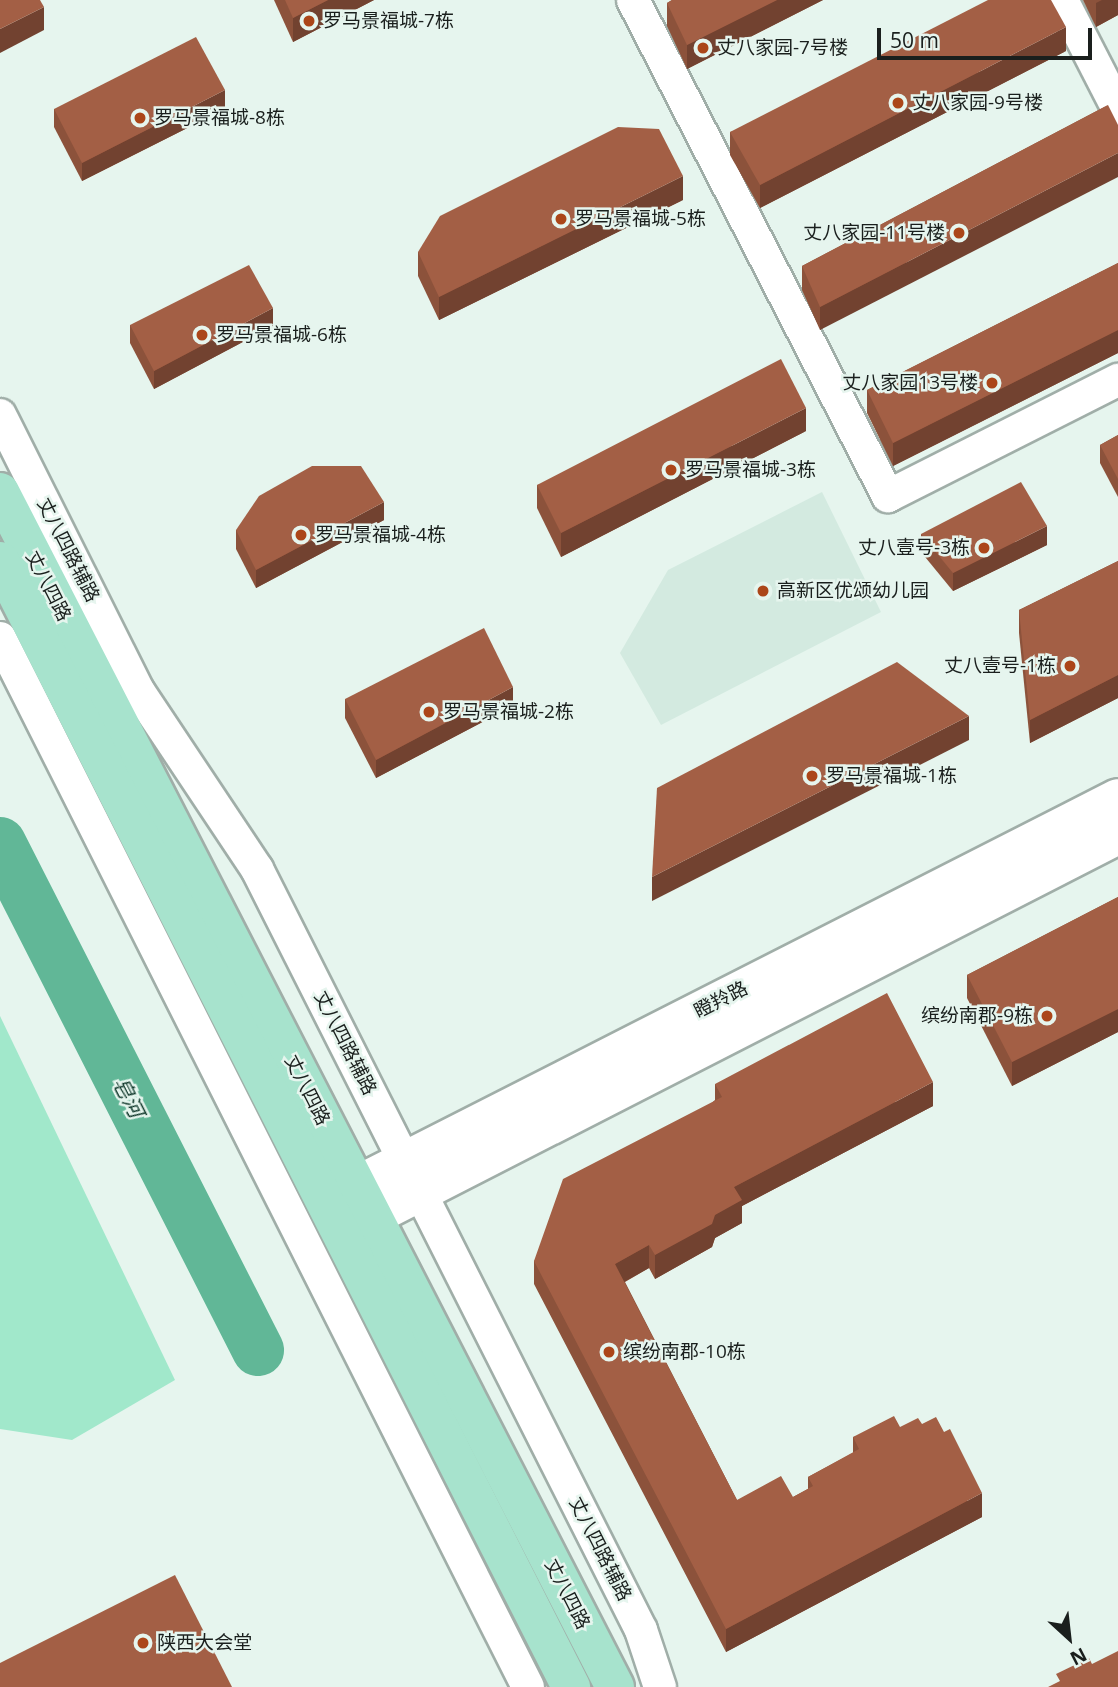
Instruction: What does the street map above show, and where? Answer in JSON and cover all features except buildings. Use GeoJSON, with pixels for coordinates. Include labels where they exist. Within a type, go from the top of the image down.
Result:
{"type":"FeatureCollection","features":[{"type":"Feature","properties":{"kind":"main road","name":"丈八四路"},"geometry":{"type":"LineString","coordinates":[[0,492],[349,1209],[571,1687]]}},
{"type":"Feature","properties":{"kind":"main road","name":"丈八四路"},"geometry":{"type":"LineString","coordinates":[[0,561],[349,1209],[615,1687]]}},
{"type":"Feature","properties":{"kind":"street"},"geometry":{"type":"LineString","coordinates":[[633,0],[888,496],[1118,380]]}},
{"type":"Feature","properties":{"kind":"street"},"geometry":{"type":"LineString","coordinates":[[1062,0],[1118,109]]}},
{"type":"Feature","properties":{"kind":"street","name":"丈八四路辅路"},"geometry":{"type":"LineString","coordinates":[[0,415],[139,692],[257,869],[641,1630],[660,1687]]}},
{"type":"Feature","properties":{"kind":"street"},"geometry":{"type":"LineString","coordinates":[[0,638],[528,1687]]}},
{"type":"Feature","properties":{"kind":"street","name":"瞪羚路"},"geometry":{"type":"LineString","coordinates":[[349,1209],[1118,798]]}},
{"type":"Feature","properties":{"kind":"street","name":"瞪羚路"},"geometry":{"type":"LineString","coordinates":[[413,1176],[1118,835]]}},
{"type":"Feature","properties":{"kind":"shaded area","name":"高新区优颂幼儿园"},"geometry":{"type":"Polygon","coordinates":[[[822,492],[881,612],[661,725],[620,653],[668,570],[822,492]]]}},
{"type":"Feature","properties":{"kind":"green space"},"geometry":{"type":"Polygon","coordinates":[[[0,1016],[175,1380],[72,1440],[0,1429],[0,1016]]]}},
{"type":"Feature","properties":{"kind":"waterway","name":"皂河"},"geometry":{"type":"LineString","coordinates":[[0,843],[258,1350]]}},
{"type":"Feature","properties":{"kind":"place","name":"罗马景福城-7栋"},"geometry":{"type":"Point","coordinates":[309,21]}},
{"type":"Feature","properties":{"kind":"place","name":"丈八家园-7号楼"},"geometry":{"type":"Point","coordinates":[703,48]}},
{"type":"Feature","properties":{"kind":"place","name":"丈八家园-9号楼"},"geometry":{"type":"Point","coordinates":[898,103]}},
{"type":"Feature","properties":{"kind":"place","name":"罗马景福城-8栋"},"geometry":{"type":"Point","coordinates":[140,118]}},
{"type":"Feature","properties":{"kind":"place","name":"罗马景福城-5栋"},"geometry":{"type":"Point","coordinates":[561,219]}},
{"type":"Feature","properties":{"kind":"place","name":"丈八家园-11号楼"},"geometry":{"type":"Point","coordinates":[959,233]}},
{"type":"Feature","properties":{"kind":"place","name":"罗马景福城-6栋"},"geometry":{"type":"Point","coordinates":[202,335]}},
{"type":"Feature","properties":{"kind":"place","name":"丈八家园13号楼"},"geometry":{"type":"Point","coordinates":[992,383]}},
{"type":"Feature","properties":{"kind":"place","name":"罗马景福城-3栋"},"geometry":{"type":"Point","coordinates":[671,470]}},
{"type":"Feature","properties":{"kind":"place","name":"罗马景福城-4栋"},"geometry":{"type":"Point","coordinates":[301,535]}},
{"type":"Feature","properties":{"kind":"place","name":"丈八壹号-3栋"},"geometry":{"type":"Point","coordinates":[984,548]}},
{"type":"Feature","properties":{"kind":"place","name":"高新区优颂幼儿园"},"geometry":{"type":"Point","coordinates":[763,591]}},
{"type":"Feature","properties":{"kind":"place","name":"丈八壹号-1栋"},"geometry":{"type":"Point","coordinates":[1070,666]}},
{"type":"Feature","properties":{"kind":"place","name":"罗马景福城-2栋"},"geometry":{"type":"Point","coordinates":[429,712]}},
{"type":"Feature","properties":{"kind":"place","name":"罗马景福城-1栋"},"geometry":{"type":"Point","coordinates":[812,776]}},
{"type":"Feature","properties":{"kind":"place","name":"缤纷南郡-9栋"},"geometry":{"type":"Point","coordinates":[1047,1016]}},
{"type":"Feature","properties":{"kind":"place","name":"缤纷南郡-10栋"},"geometry":{"type":"Point","coordinates":[609,1352]}},
{"type":"Feature","properties":{"kind":"place","name":"陕西大会堂"},"geometry":{"type":"Point","coordinates":[143,1643]}}]}
